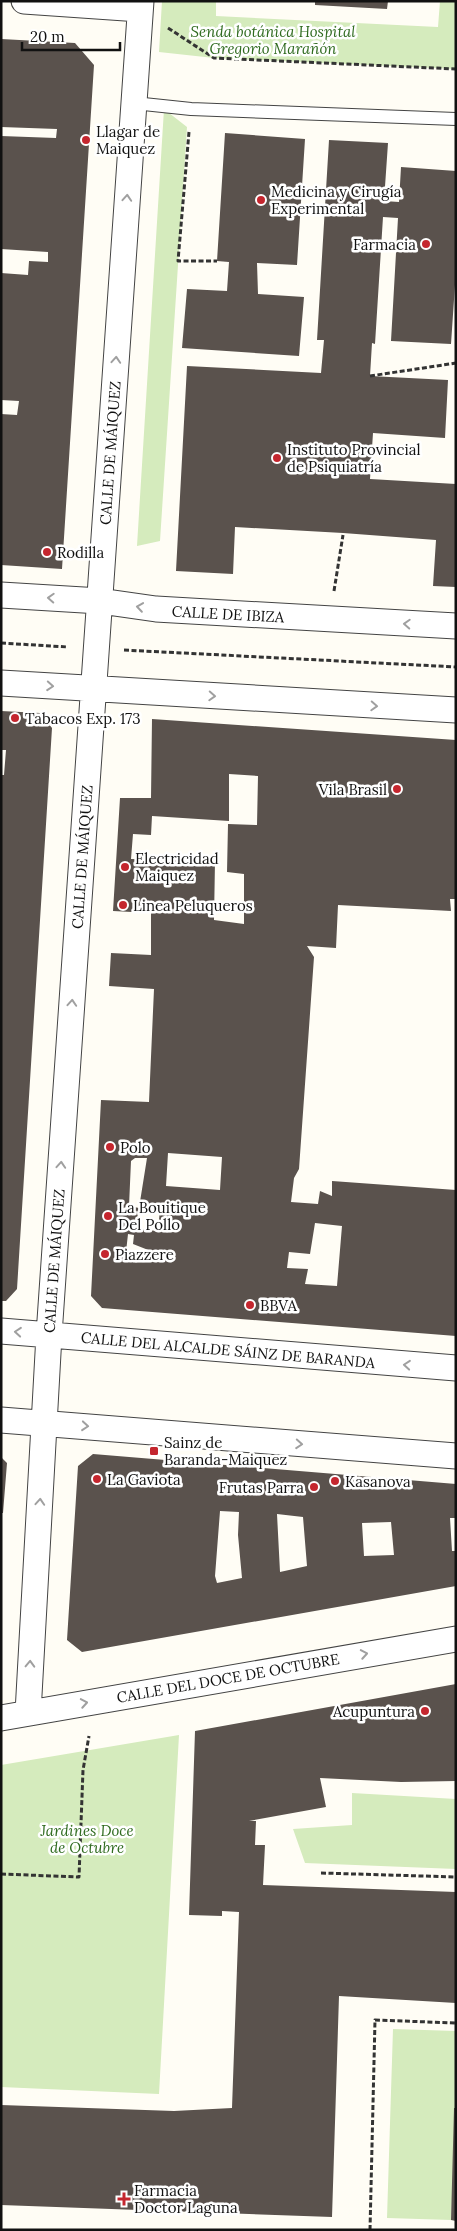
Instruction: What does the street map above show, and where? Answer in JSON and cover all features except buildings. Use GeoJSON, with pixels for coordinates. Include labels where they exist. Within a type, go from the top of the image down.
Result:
{"type":"FeatureCollection","features":[{"type":"Feature","properties":{"kind":"street"},"geometry":{"type":"LineString","coordinates":[[24,1],[141,5]]}},
{"type":"Feature","properties":{"kind":"street","name":"CALLE DE MÁIQUEZ"},"geometry":{"type":"LineString","coordinates":[[28,1713],[49,1335],[141,5]]}},
{"type":"Feature","properties":{"kind":"street","name":"CALLE DE IBIZA"},"geometry":{"type":"LineString","coordinates":[[1,595],[100,601],[156,609],[456,626]]}},
{"type":"Feature","properties":{"kind":"street"},"geometry":{"type":"LineString","coordinates":[[1,683],[456,710]]}},
{"type":"Feature","properties":{"kind":"street","name":"CALLE DEL ALCALDE SÁINZ DE BARANDA"},"geometry":{"type":"LineString","coordinates":[[1,1331],[456,1368]]}},
{"type":"Feature","properties":{"kind":"street"},"geometry":{"type":"LineString","coordinates":[[1,1420],[456,1456]]}},
{"type":"Feature","properties":{"kind":"street","name":"CALLE DEL DOCE DE OCTUBRE"},"geometry":{"type":"LineString","coordinates":[[1,1718],[456,1639]]}},
{"type":"Feature","properties":{"kind":"lane"},"geometry":{"type":"LineString","coordinates":[[134,103],[191,109],[456,119]]}},
{"type":"Feature","properties":{"kind":"path"},"geometry":{"type":"LineString","coordinates":[[141,5],[214,58],[456,69]]}},
{"type":"Feature","properties":{"kind":"path"},"geometry":{"type":"LineString","coordinates":[[191,109],[178,261],[217,260]]}},
{"type":"Feature","properties":{"kind":"path"},"geometry":{"type":"LineString","coordinates":[[370,376],[456,363]]}},
{"type":"Feature","properties":{"kind":"path"},"geometry":{"type":"LineString","coordinates":[[334,592],[343,535]]}},
{"type":"Feature","properties":{"kind":"path"},"geometry":{"type":"LineString","coordinates":[[1,643],[456,667]]}},
{"type":"Feature","properties":{"kind":"path"},"geometry":{"type":"LineString","coordinates":[[1,1874],[79,1877],[83,1770],[89,1736]]}},
{"type":"Feature","properties":{"kind":"path"},"geometry":{"type":"LineString","coordinates":[[321,1873],[456,1876]]}},
{"type":"Feature","properties":{"kind":"path"},"geometry":{"type":"LineString","coordinates":[[370,2230],[375,2020],[456,2023]]}},
{"type":"Feature","properties":{"kind":"green space","name":"Senda botánica Hospital Gregorio Marañón"},"geometry":{"type":"Polygon","coordinates":[[[162,1],[216,1],[216,16],[438,27],[440,1],[456,1],[456,69],[214,58],[159,52],[162,1]]]}},
{"type":"Feature","properties":{"kind":"green space"},"geometry":{"type":"Polygon","coordinates":[[[164,109],[187,127],[160,541],[137,546],[164,109]]]}},
{"type":"Feature","properties":{"kind":"green space","name":"Jardines Doce de Octubre"},"geometry":{"type":"Polygon","coordinates":[[[179,1735],[159,2094],[1,2087],[1,1765],[179,1735]]]}},
{"type":"Feature","properties":{"kind":"green space"},"geometry":{"type":"Polygon","coordinates":[[[352,1793],[456,1799],[456,1869],[305,1863],[293,1829],[352,1825],[352,1793]]]}},
{"type":"Feature","properties":{"kind":"green space"},"geometry":{"type":"Polygon","coordinates":[[[393,2029],[456,2031],[456,2111],[451,2220],[387,2218],[393,2029]]]}},
{"type":"Feature","properties":{"kind":"place","name":"Llagar de Maiquez"},"geometry":{"type":"Point","coordinates":[86,140]}},
{"type":"Feature","properties":{"kind":"place","name":"Medicina y Cirugía Experimental"},"geometry":{"type":"Point","coordinates":[261,200]}},
{"type":"Feature","properties":{"kind":"place","name":"Farmacia"},"geometry":{"type":"Point","coordinates":[426,244]}},
{"type":"Feature","properties":{"kind":"place","name":"Instituto Provincial de Psiquiatría"},"geometry":{"type":"Point","coordinates":[277,458]}},
{"type":"Feature","properties":{"kind":"place","name":"Rodilla"},"geometry":{"type":"Point","coordinates":[47,552]}},
{"type":"Feature","properties":{"kind":"place","name":"Tabacos Exp. 173"},"geometry":{"type":"Point","coordinates":[15,718]}},
{"type":"Feature","properties":{"kind":"place","name":"Vila Brasil"},"geometry":{"type":"Point","coordinates":[397,789]}},
{"type":"Feature","properties":{"kind":"place","name":"Electricidad Maiquez"},"geometry":{"type":"Point","coordinates":[125,867]}},
{"type":"Feature","properties":{"kind":"place","name":"Linea Peluqueros"},"geometry":{"type":"Point","coordinates":[123,905]}},
{"type":"Feature","properties":{"kind":"place","name":"Polo"},"geometry":{"type":"Point","coordinates":[110,1147]}},
{"type":"Feature","properties":{"kind":"place","name":"La Bouitique Del Pollo"},"geometry":{"type":"Point","coordinates":[108,1216]}},
{"type":"Feature","properties":{"kind":"place","name":"Piazzere"},"geometry":{"type":"Point","coordinates":[105,1254]}},
{"type":"Feature","properties":{"kind":"place","name":"BBVA"},"geometry":{"type":"Point","coordinates":[250,1305]}},
{"type":"Feature","properties":{"kind":"place","name":"Sainz de Baranda-Maiquez"},"geometry":{"type":"Point","coordinates":[154,1451]}},
{"type":"Feature","properties":{"kind":"place","name":"La Gaviota"},"geometry":{"type":"Point","coordinates":[97,1479]}},
{"type":"Feature","properties":{"kind":"place","name":"Kasanova"},"geometry":{"type":"Point","coordinates":[335,1481]}},
{"type":"Feature","properties":{"kind":"place","name":"Frutas Parra"},"geometry":{"type":"Point","coordinates":[314,1487]}},
{"type":"Feature","properties":{"kind":"place","name":"Acupuntura"},"geometry":{"type":"Point","coordinates":[425,1711]}},
{"type":"Feature","properties":{"kind":"place","name":"Farmacia Doctor Laguna"},"geometry":{"type":"Point","coordinates":[124,2199]}}]}
